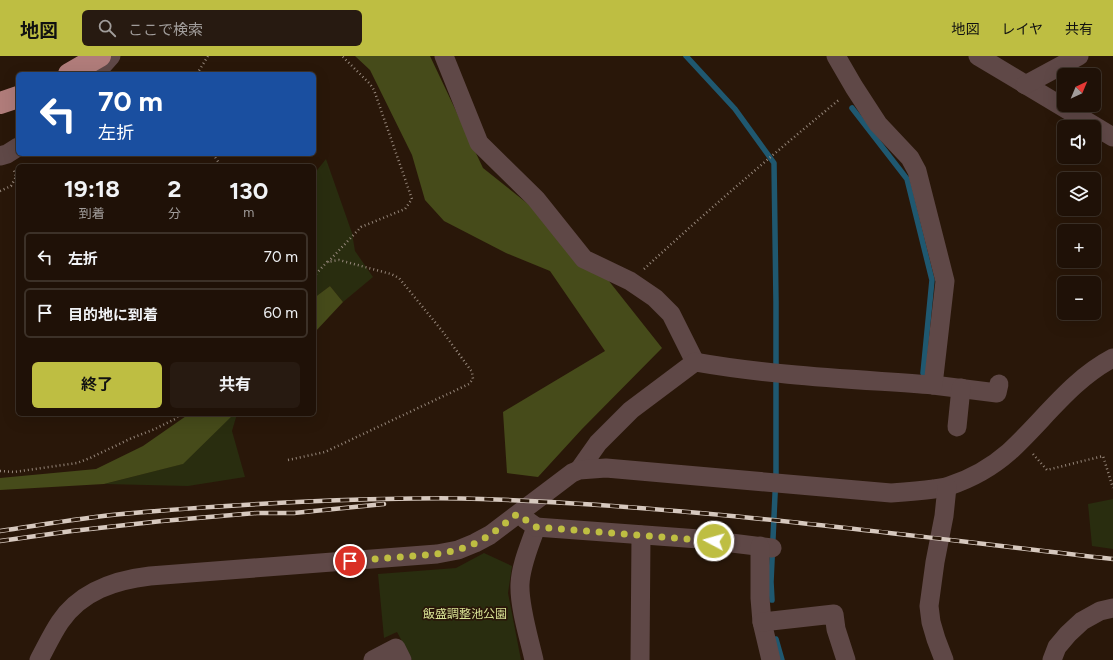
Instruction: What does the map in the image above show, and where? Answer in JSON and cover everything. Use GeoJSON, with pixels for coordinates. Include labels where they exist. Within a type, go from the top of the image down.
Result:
{"type":"FeatureCollection","features":[{"type":"Feature","properties":{"kind":"highway"},"geometry":{"type":"LineString","coordinates":[[72,72],[100,56]]}},
{"type":"Feature","properties":{"kind":"highway"},"geometry":{"type":"LineString","coordinates":[[0,103],[16,98]]}},
{"type":"Feature","properties":{"kind":"street"},"geometry":{"type":"LineString","coordinates":[[96,72],[111,56]]}},
{"type":"Feature","properties":{"kind":"street"},"geometry":{"type":"LineString","coordinates":[[444,56],[479,143],[536,200],[584,259],[630,281],[655,298],[671,314],[696,362]]}},
{"type":"Feature","properties":{"kind":"street"},"geometry":{"type":"LineString","coordinates":[[836,56],[878,124],[910,158],[918,171],[945,280],[933,385]]}},
{"type":"Feature","properties":{"kind":"street"},"geometry":{"type":"LineString","coordinates":[[978,56],[1113,137]]}},
{"type":"Feature","properties":{"kind":"street"},"geometry":{"type":"LineString","coordinates":[[1025,85],[1079,56]]}},
{"type":"Feature","properties":{"kind":"street"},"geometry":{"type":"LineString","coordinates":[[39,660],[61,622],[70,610],[93,592],[117,582],[132,578],[150,576],[437,554],[458,550],[476,543],[490,535],[572,473],[579,470],[606,468],[891,493],[947,487],[991,466],[1003,457],[1063,396],[1088,374],[1113,358]]}},
{"type":"Feature","properties":{"kind":"street"},"geometry":{"type":"LineString","coordinates":[[579,470],[598,443],[631,410],[696,362],[777,374],[933,385],[997,393],[1000,384]]}},
{"type":"Feature","properties":{"kind":"street"},"geometry":{"type":"LineString","coordinates":[[957,427],[961,388]]}},
{"type":"Feature","properties":{"kind":"street"},"geometry":{"type":"LineString","coordinates":[[944,660],[931,622],[929,606],[935,562],[944,516],[947,487]]}},
{"type":"Feature","properties":{"kind":"street"},"geometry":{"type":"LineString","coordinates":[[517,514],[536,527],[699,539],[766,547],[760,598],[762,622],[771,660]]}},
{"type":"Feature","properties":{"kind":"street"},"geometry":{"type":"LineString","coordinates":[[534,660],[522,603],[520,584],[524,560],[536,527]]}},
{"type":"Feature","properties":{"kind":"street"},"geometry":{"type":"LineString","coordinates":[[640,660],[641,535]]}},
{"type":"Feature","properties":{"kind":"street"},"geometry":{"type":"LineString","coordinates":[[1052,660],[1057,648],[1068,634],[1082,621],[1100,610],[1113,608]]}},
{"type":"Feature","properties":{"kind":"street"},"geometry":{"type":"LineString","coordinates":[[762,622],[834,614],[836,629],[846,660]]}},
{"type":"Feature","properties":{"kind":"street"},"geometry":{"type":"LineString","coordinates":[[373,660],[396,648],[402,660]]}},
{"type":"Feature","properties":{"kind":"path"},"geometry":{"type":"LineString","coordinates":[[198,72],[208,56]]}},
{"type":"Feature","properties":{"kind":"path"},"geometry":{"type":"LineString","coordinates":[[316,274],[361,227],[405,209],[412,199],[374,90],[342,56]]}},
{"type":"Feature","properties":{"kind":"path"},"geometry":{"type":"LineString","coordinates":[[630,281],[776,151],[854,87]]}},
{"type":"Feature","properties":{"kind":"path"},"geometry":{"type":"LineString","coordinates":[[0,191],[11,186],[16,178],[8,152]]}},
{"type":"Feature","properties":{"kind":"path"},"geometry":{"type":"LineString","coordinates":[[288,460],[325,452],[469,384],[473,379],[472,372],[443,332],[399,278],[391,274],[339,260],[328,262]]}},
{"type":"Feature","properties":{"kind":"path"},"geometry":{"type":"LineString","coordinates":[[0,471],[14,472],[77,463],[168,423],[178,416]]}},
{"type":"Feature","properties":{"kind":"path"},"geometry":{"type":"LineString","coordinates":[[1036,458],[1047,470],[1103,456],[1113,488]]}},
{"type":"Feature","properties":{"kind":"green space"},"geometry":{"type":"Polygon","coordinates":[[[355,56],[430,56],[483,168],[582,247],[662,348],[582,429],[538,477],[507,473],[503,412],[605,351],[550,271],[506,253],[444,221],[425,200],[412,155],[370,70],[355,56]]]}},
{"type":"Feature","properties":{"kind":"green space"},"geometry":{"type":"Polygon","coordinates":[[[326,159],[352,233],[355,251],[373,277],[343,302],[330,286],[316,296],[316,172],[326,159]]]}},
{"type":"Feature","properties":{"kind":"green space"},"geometry":{"type":"Polygon","coordinates":[[[330,286],[343,302],[316,331],[316,296],[330,286]]]}},
{"type":"Feature","properties":{"kind":"green space"},"geometry":{"type":"Polygon","coordinates":[[[186,416],[232,416],[183,464],[104,484],[0,490],[0,478],[96,469],[143,446],[186,416]]]}},
{"type":"Feature","properties":{"kind":"green space"},"geometry":{"type":"Polygon","coordinates":[[[231,416],[236,416],[232,431],[245,477],[188,486],[104,484],[182,464],[231,416]]]}},
{"type":"Feature","properties":{"kind":"green space"},"geometry":{"type":"Polygon","coordinates":[[[1113,499],[1113,549],[1092,546],[1088,504],[1113,499]]]}},
{"type":"Feature","properties":{"kind":"green space","name":"飯盛調整池公園"},"geometry":{"type":"Polygon","coordinates":[[[484,553],[512,566],[508,593],[521,660],[412,660],[397,632],[384,638],[378,574],[456,568],[484,553]]]}},
{"type":"Feature","properties":{"kind":"waterway"},"geometry":{"type":"LineString","coordinates":[[686,56],[735,109],[774,163],[776,473],[771,582],[772,600]]}},
{"type":"Feature","properties":{"kind":"waterway"},"geometry":{"type":"LineString","coordinates":[[852,108],[907,179],[932,280],[923,373]]}},
{"type":"Feature","properties":{"kind":"waterway"},"geometry":{"type":"LineString","coordinates":[[776,639],[782,660]]}},
{"type":"Feature","properties":{"kind":"railway"},"geometry":{"type":"LineString","coordinates":[[0,531],[107,516],[196,508],[339,500],[461,498],[640,508],[719,515],[877,531],[1113,559]]}},
{"type":"Feature","properties":{"kind":"railway"},"geometry":{"type":"LineString","coordinates":[[0,541],[162,521],[257,513],[294,513],[384,504]]}},
{"type":"Feature","properties":{"kind":"route"},"geometry":{"type":"LineString","coordinates":[[350,561],[437,554],[458,550],[476,543],[490,535],[517,514],[536,527],[714,541]]}}]}
